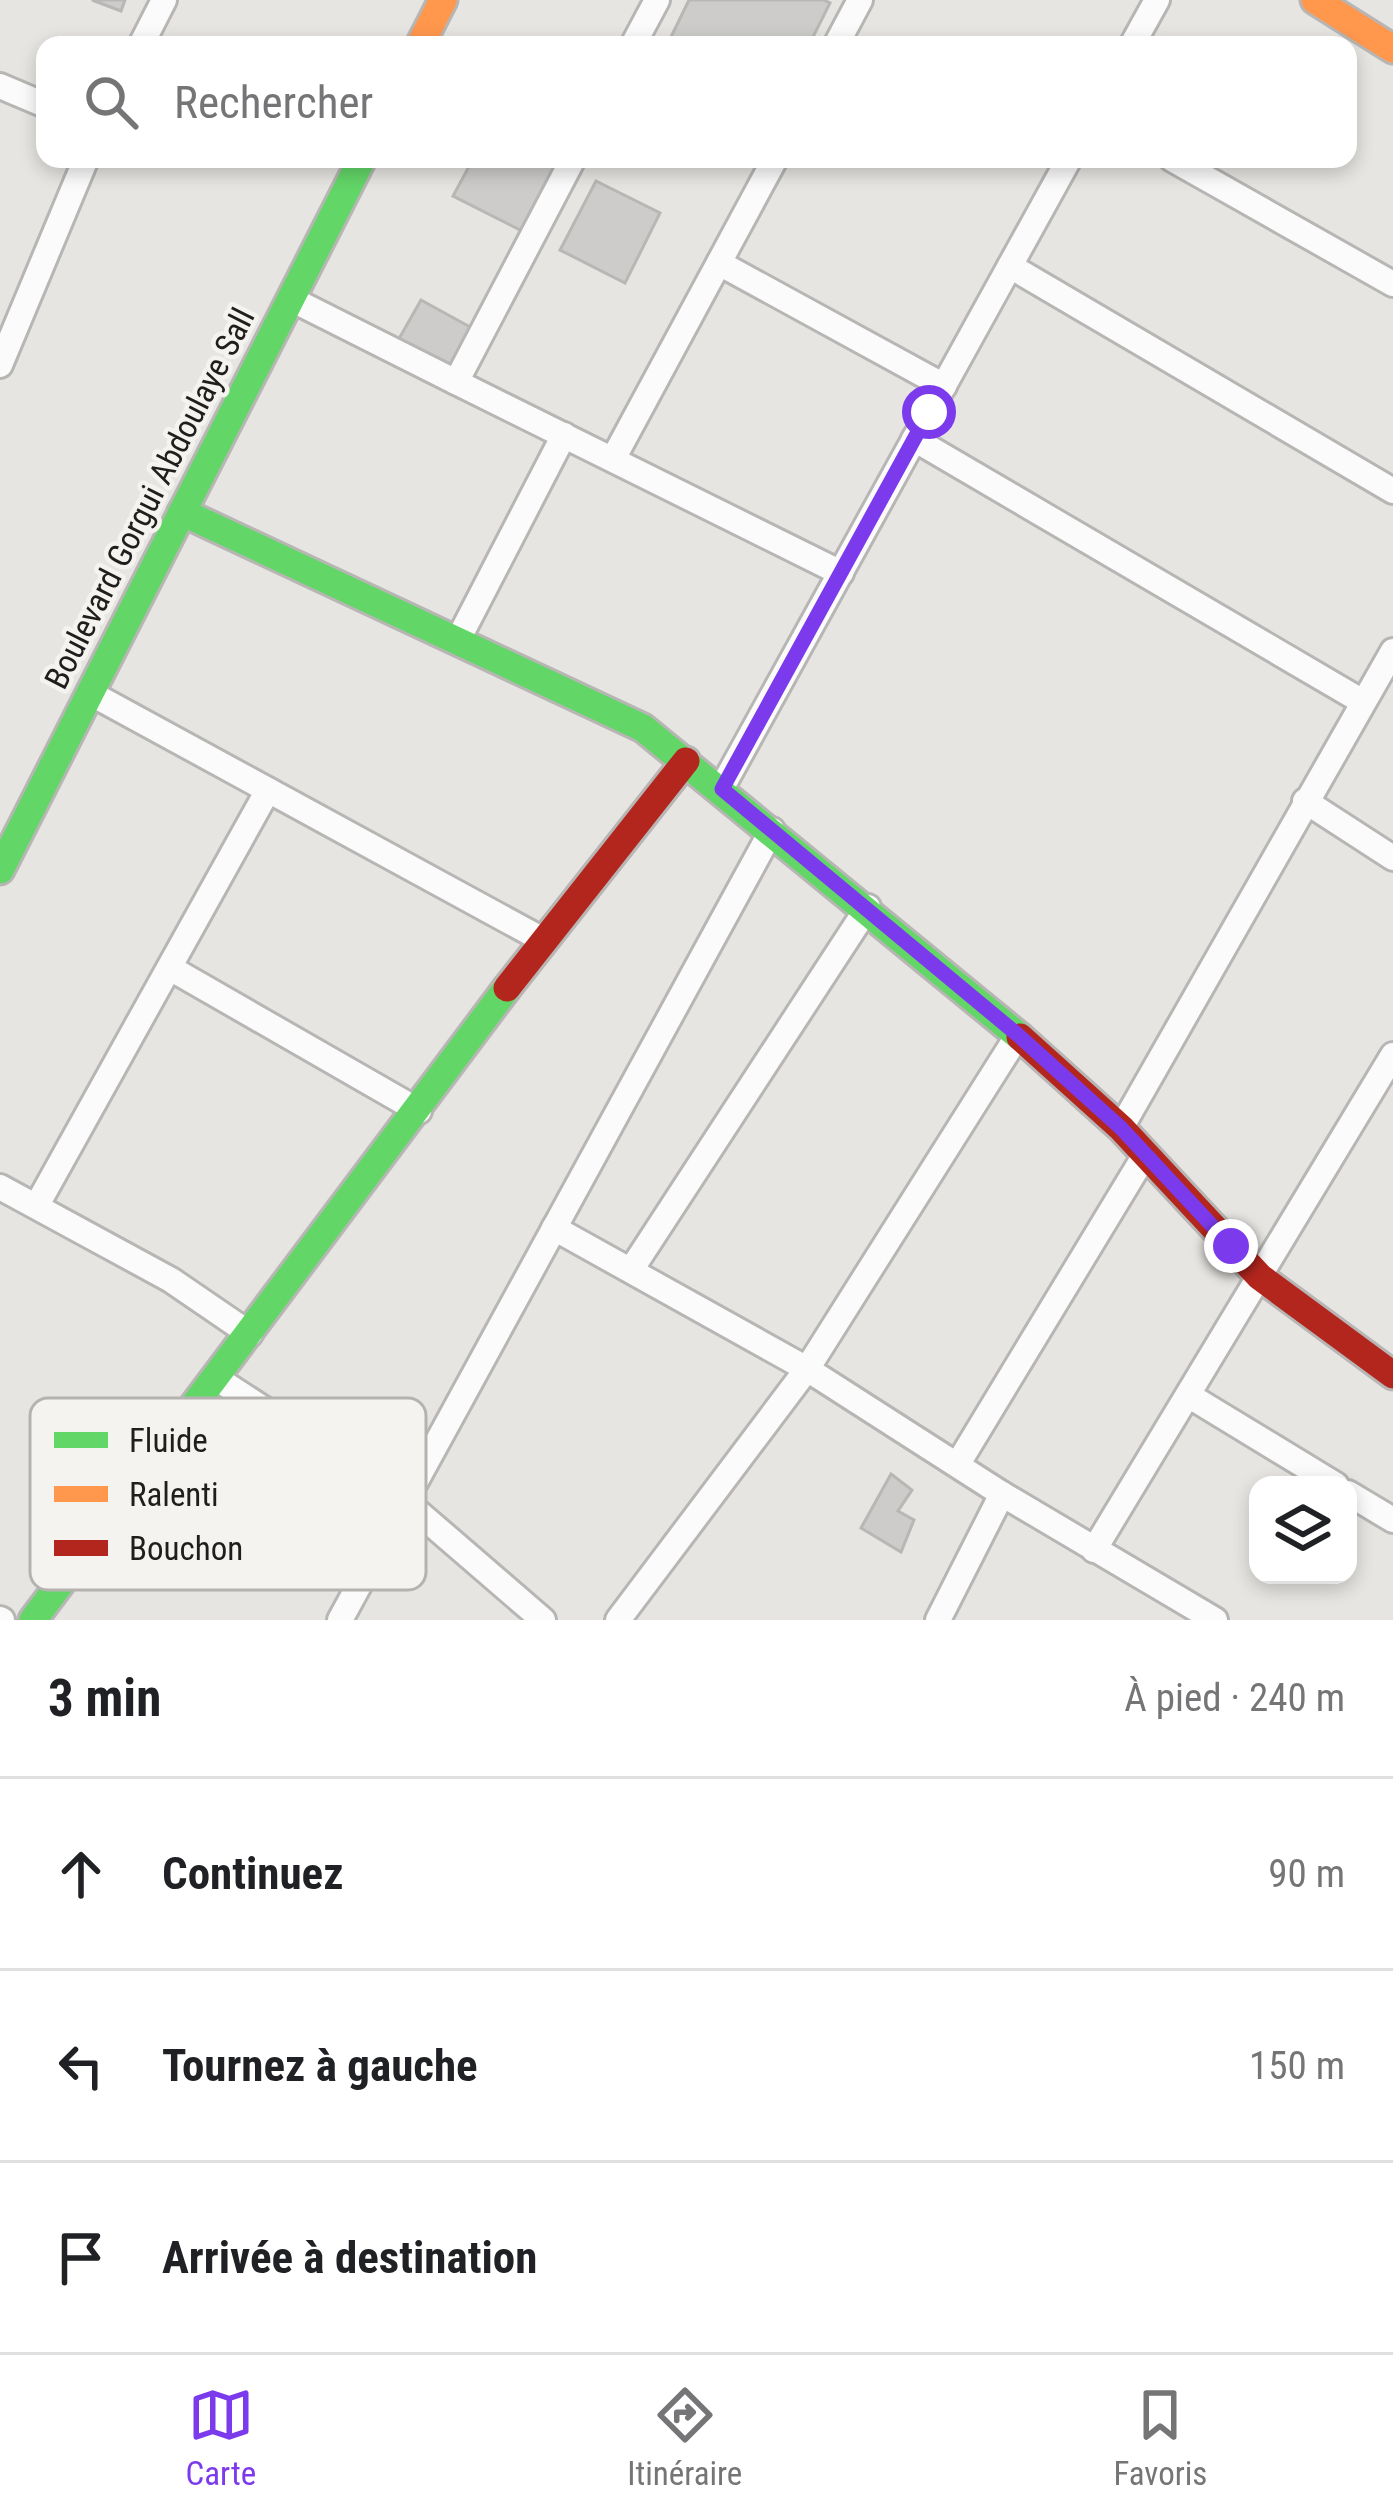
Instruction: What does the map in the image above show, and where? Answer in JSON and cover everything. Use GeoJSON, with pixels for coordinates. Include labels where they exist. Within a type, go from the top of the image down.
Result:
{"type":"FeatureCollection","features":[{"type":"Feature","properties":{"kind":"street"},"geometry":{"type":"LineString","coordinates":[[146,36],[164,0]]}},
{"type":"Feature","properties":{"kind":"street"},"geometry":{"type":"LineString","coordinates":[[638,36],[657,0]]}},
{"type":"Feature","properties":{"kind":"street"},"geometry":{"type":"LineString","coordinates":[[841,36],[860,0]]}},
{"type":"Feature","properties":{"kind":"street"},"geometry":{"type":"LineString","coordinates":[[1137,36],[1156,0]]}},
{"type":"Feature","properties":{"kind":"street"},"geometry":{"type":"LineString","coordinates":[[1316,0],[1393,49]]}},
{"type":"Feature","properties":{"kind":"street"},"geometry":{"type":"LineString","coordinates":[[424,36],[440,1]]}},
{"type":"Feature","properties":{"kind":"street"},"geometry":{"type":"LineString","coordinates":[[0,86],[36,101]]}},
{"type":"Feature","properties":{"kind":"street"},"geometry":{"type":"LineString","coordinates":[[0,365],[82,168]]}},
{"type":"Feature","properties":{"kind":"street","name":"Boulevard Gorgui Abdoulaye Sall"},"geometry":{"type":"LineString","coordinates":[[0,870],[357,168]]}},
{"type":"Feature","properties":{"kind":"street"},"geometry":{"type":"LineString","coordinates":[[456,382],[568,168]]}},
{"type":"Feature","properties":{"kind":"street"},"geometry":{"type":"LineString","coordinates":[[613,459],[770,168]]}},
{"type":"Feature","properties":{"kind":"street"},"geometry":{"type":"LineString","coordinates":[[722,789],[1064,168]]}},
{"type":"Feature","properties":{"kind":"street"},"geometry":{"type":"LineString","coordinates":[[1188,168],[1393,284]]}},
{"type":"Feature","properties":{"kind":"street"},"geometry":{"type":"LineString","coordinates":[[719,262],[944,386]]}},
{"type":"Feature","properties":{"kind":"street"},"geometry":{"type":"LineString","coordinates":[[1010,266],[1393,491]]}},
{"type":"Feature","properties":{"kind":"street"},"geometry":{"type":"LineString","coordinates":[[291,299],[841,573]]}},
{"type":"Feature","properties":{"kind":"street"},"geometry":{"type":"LineString","coordinates":[[459,638],[564,435]]}},
{"type":"Feature","properties":{"kind":"street"},"geometry":{"type":"LineString","coordinates":[[914,439],[1363,702]]}},
{"type":"Feature","properties":{"kind":"street"},"geometry":{"type":"LineString","coordinates":[[182,512],[643,728],[868,907],[1018,1035],[1121,1128],[1260,1276],[1393,1375]]}},
{"type":"Feature","properties":{"kind":"street"},"geometry":{"type":"LineString","coordinates":[[1121,1128],[1393,651]]}},
{"type":"Feature","properties":{"kind":"street"},"geometry":{"type":"LineString","coordinates":[[90,693],[543,940]]}},
{"type":"Feature","properties":{"kind":"street"},"geometry":{"type":"LineString","coordinates":[[201,1398],[543,940],[686,761]]}},
{"type":"Feature","properties":{"kind":"street"},"geometry":{"type":"LineString","coordinates":[[37,1205],[268,790]]}},
{"type":"Feature","properties":{"kind":"street"},"geometry":{"type":"LineString","coordinates":[[1305,801],[1393,858]]}},
{"type":"Feature","properties":{"kind":"street"},"geometry":{"type":"LineString","coordinates":[[426,1463],[772,830]]}},
{"type":"Feature","properties":{"kind":"street"},"geometry":{"type":"LineString","coordinates":[[631,1270],[868,907]]}},
{"type":"Feature","properties":{"kind":"street"},"geometry":{"type":"LineString","coordinates":[[170,968],[419,1112]]}},
{"type":"Feature","properties":{"kind":"street"},"geometry":{"type":"LineString","coordinates":[[618,1620],[807,1369],[1018,1035]]}},
{"type":"Feature","properties":{"kind":"street"},"geometry":{"type":"LineString","coordinates":[[1094,1550],[1393,1054]]}},
{"type":"Feature","properties":{"kind":"street"},"geometry":{"type":"LineString","coordinates":[[959,1462],[1144,1155]]}},
{"type":"Feature","properties":{"kind":"street"},"geometry":{"type":"LineString","coordinates":[[0,1187],[171,1280],[250,1334]]}},
{"type":"Feature","properties":{"kind":"street"},"geometry":{"type":"LineString","coordinates":[[554,1228],[807,1369],[959,1462],[1002,1494],[1215,1620]]}},
{"type":"Feature","properties":{"kind":"street"},"geometry":{"type":"LineString","coordinates":[[216,1378],[247,1398]]}},
{"type":"Feature","properties":{"kind":"street"},"geometry":{"type":"LineString","coordinates":[[1188,1395],[1321,1476]]}},
{"type":"Feature","properties":{"kind":"street"},"geometry":{"type":"LineString","coordinates":[[938,1620],[1002,1494]]}},
{"type":"Feature","properties":{"kind":"street"},"geometry":{"type":"LineString","coordinates":[[1357,1498],[1393,1520]]}},
{"type":"Feature","properties":{"kind":"street"},"geometry":{"type":"LineString","coordinates":[[426,1519],[544,1620]]}},
{"type":"Feature","properties":{"kind":"street"},"geometry":{"type":"LineString","coordinates":[[33,1620],[56,1590]]}},
{"type":"Feature","properties":{"kind":"street"},"geometry":{"type":"LineString","coordinates":[[340,1620],[356,1590]]}},
{"type":"Feature","properties":{"kind":"building"},"geometry":{"type":"Polygon","coordinates":[[[92,0],[125,0],[121,11],[92,0]]]}},
{"type":"Feature","properties":{"kind":"building"},"geometry":{"type":"Polygon","coordinates":[[[689,0],[830,3],[814,36],[671,36],[689,0]]]}},
{"type":"Feature","properties":{"kind":"building"},"geometry":{"type":"Polygon","coordinates":[[[468,168],[557,168],[524,232],[453,196],[468,168]]]}},
{"type":"Feature","properties":{"kind":"building"},"geometry":{"type":"Polygon","coordinates":[[[596,181],[660,213],[625,283],[560,250],[596,181]]]}},
{"type":"Feature","properties":{"kind":"building"},"geometry":{"type":"Polygon","coordinates":[[[421,300],[472,328],[447,373],[396,344],[421,300]]]}},
{"type":"Feature","properties":{"kind":"building"},"geometry":{"type":"Polygon","coordinates":[[[891,1474],[912,1490],[898,1511],[914,1520],[901,1552],[861,1528],[891,1474]]]}},
{"type":"Feature","properties":{"kind":"traffic: fast"},"geometry":{"type":"LineString","coordinates":[[0,870],[357,168]]}},
{"type":"Feature","properties":{"kind":"traffic: fast"},"geometry":{"type":"LineString","coordinates":[[182,512],[643,728],[1020,1037]]}},
{"type":"Feature","properties":{"kind":"traffic: fast"},"geometry":{"type":"LineString","coordinates":[[200,1398],[507,988]]}},
{"type":"Feature","properties":{"kind":"traffic: fast"},"geometry":{"type":"LineString","coordinates":[[33,1620],[56,1590]]}},
{"type":"Feature","properties":{"kind":"traffic: slow"},"geometry":{"type":"LineString","coordinates":[[425,36],[443,0]]}},
{"type":"Feature","properties":{"kind":"traffic: slow"},"geometry":{"type":"LineString","coordinates":[[1315,0],[1393,49]]}},
{"type":"Feature","properties":{"kind":"traffic: jam"},"geometry":{"type":"LineString","coordinates":[[507,988],[686,761]]}},
{"type":"Feature","properties":{"kind":"traffic: jam"},"geometry":{"type":"LineString","coordinates":[[1020,1037],[1121,1128],[1260,1277],[1393,1375]]}},
{"type":"Feature","properties":{"kind":"route"},"geometry":{"type":"LineString","coordinates":[[929,412],[722,789],[1018,1035],[1121,1128],[1231,1246]]}}]}
